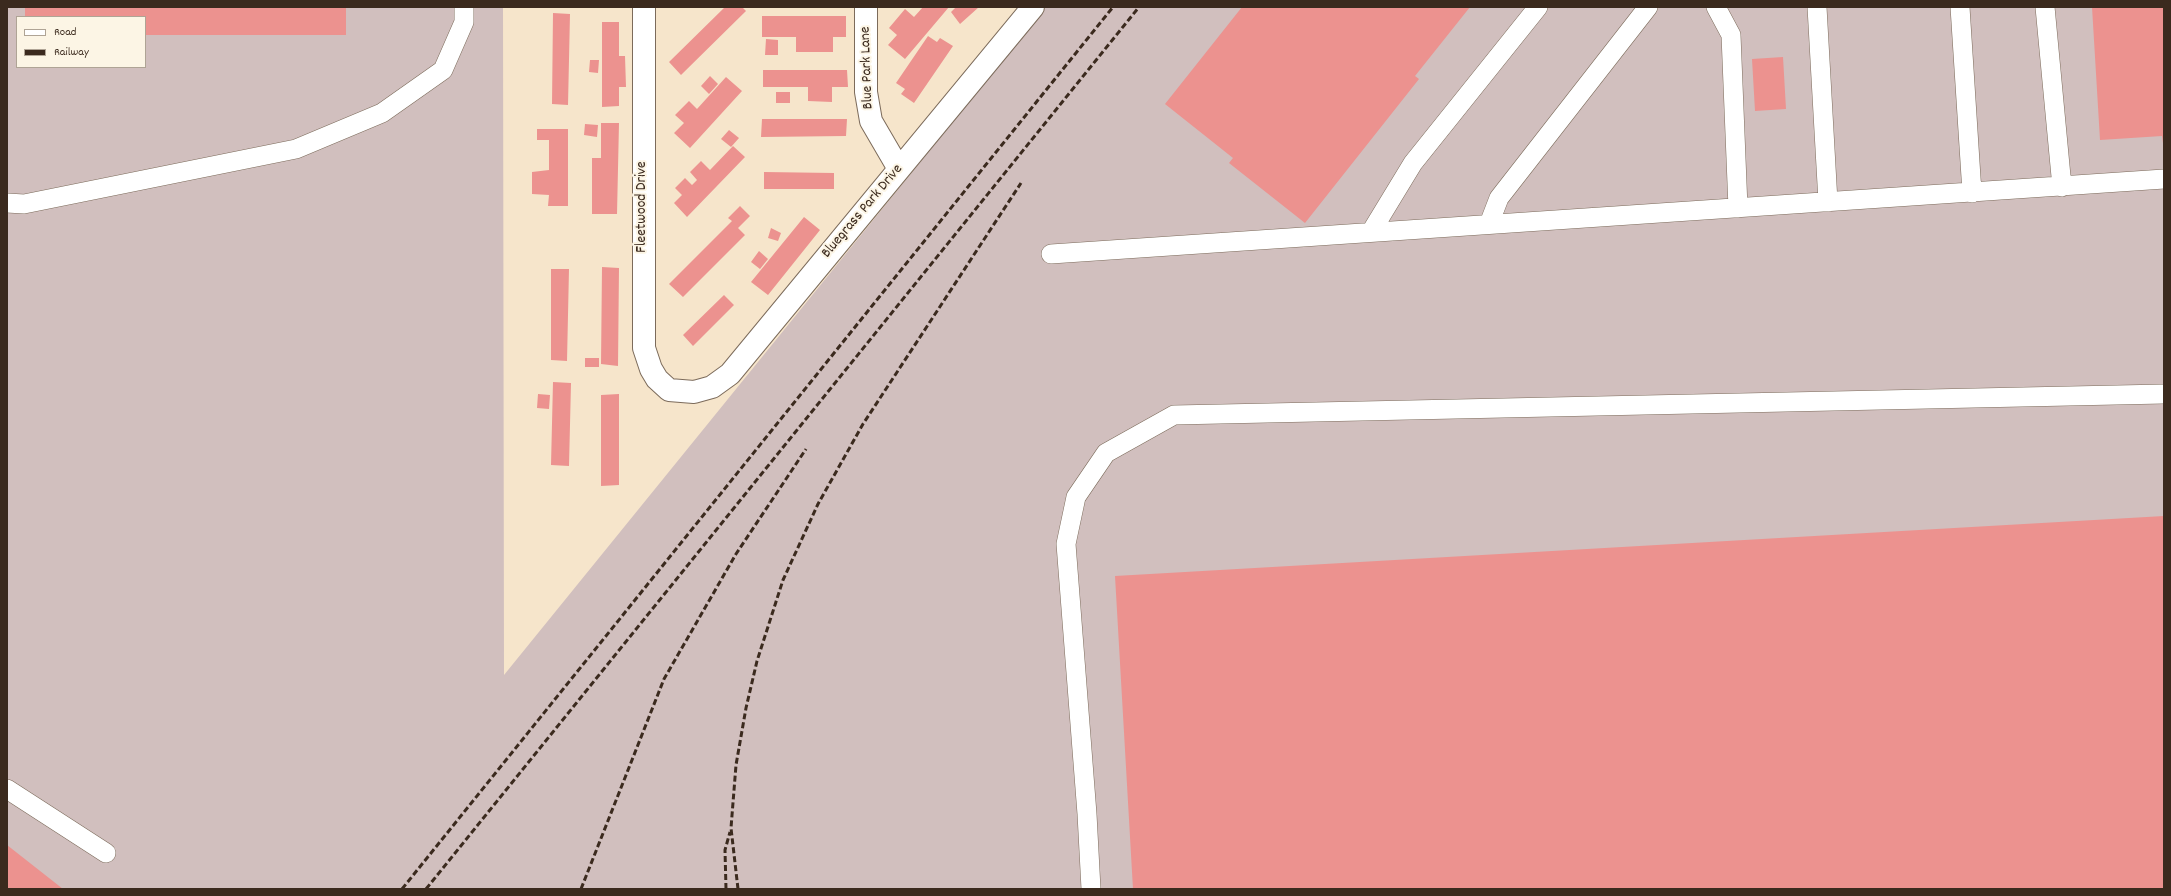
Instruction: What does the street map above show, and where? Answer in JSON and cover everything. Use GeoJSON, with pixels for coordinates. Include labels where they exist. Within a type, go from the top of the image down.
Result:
{"type":"FeatureCollection","features":[{"type":"Feature","properties":{"kind":"street","name":"Fleetwood Drive"},"geometry":{"type":"LineString","coordinates":[[644,7],[644,348],[651,369],[657,379],[669,390],[679,392]]}},
{"type":"Feature","properties":{"kind":"street","name":"Blue Park Lane"},"geometry":{"type":"LineString","coordinates":[[866,7],[866,92],[871,121],[899,169]]}},
{"type":"Feature","properties":{"kind":"street","name":"Bluegrass Park Drive"},"geometry":{"type":"LineString","coordinates":[[679,392],[694,392],[712,387],[730,374],[1033,7]]}},
{"type":"Feature","properties":{"kind":"lane"},"geometry":{"type":"LineString","coordinates":[[7,203],[24,204],[296,149],[382,113],[444,70],[464,22],[464,7]]}},
{"type":"Feature","properties":{"kind":"lane"},"geometry":{"type":"LineString","coordinates":[[1371,232],[1413,163],[1538,7]]}},
{"type":"Feature","properties":{"kind":"lane"},"geometry":{"type":"LineString","coordinates":[[1489,224],[1499,198],[1648,7]]}},
{"type":"Feature","properties":{"kind":"lane"},"geometry":{"type":"LineString","coordinates":[[1716,7],[1731,35],[1738,208]]}},
{"type":"Feature","properties":{"kind":"lane"},"geometry":{"type":"LineString","coordinates":[[1818,7],[1828,202]]}},
{"type":"Feature","properties":{"kind":"lane"},"geometry":{"type":"LineString","coordinates":[[1960,7],[1972,192]]}},
{"type":"Feature","properties":{"kind":"lane"},"geometry":{"type":"LineString","coordinates":[[2045,7],[2062,187]]}},
{"type":"Feature","properties":{"kind":"lane"},"geometry":{"type":"LineString","coordinates":[[1051,254],[2164,179]]}},
{"type":"Feature","properties":{"kind":"lane"},"geometry":{"type":"LineString","coordinates":[[1091,889],[1087,814],[1066,544],[1076,497],[1106,453],[1174,415],[2164,394]]}},
{"type":"Feature","properties":{"kind":"lane"},"geometry":{"type":"LineString","coordinates":[[7,789],[106,853]]}},
{"type":"Feature","properties":{"kind":"shaded area"},"geometry":{"type":"Polygon","coordinates":[[[7,7],[503,7],[504,675],[1046,7],[2164,7],[2164,889],[7,889],[7,7]]]}},
{"type":"Feature","properties":{"kind":"building"},"geometry":{"type":"Polygon","coordinates":[[[25,7],[346,7],[346,35],[146,35],[146,16],[25,16],[25,7]]]}},
{"type":"Feature","properties":{"kind":"building"},"geometry":{"type":"Polygon","coordinates":[[[725,7],[742,7],[746,11],[681,75],[669,62],[725,7]]]}},
{"type":"Feature","properties":{"kind":"building"},"geometry":{"type":"Polygon","coordinates":[[[923,7],[949,7],[905,59],[888,45],[897,35],[889,28],[905,9],[914,17],[923,7]]]}},
{"type":"Feature","properties":{"kind":"building"},"geometry":{"type":"Polygon","coordinates":[[[956,7],[979,7],[960,24],[951,12],[956,7]]]}},
{"type":"Feature","properties":{"kind":"building"},"geometry":{"type":"Polygon","coordinates":[[[1242,7],[1470,7],[1415,76],[1419,79],[1305,223],[1229,163],[1233,158],[1165,104],[1242,7]]]}},
{"type":"Feature","properties":{"kind":"building"},"geometry":{"type":"Polygon","coordinates":[[[2092,7],[2164,7],[2164,150],[2162,136],[2100,140],[2092,7]]]}},
{"type":"Feature","properties":{"kind":"building"},"geometry":{"type":"Polygon","coordinates":[[[553,13],[570,14],[568,105],[552,104],[553,13]]]}},
{"type":"Feature","properties":{"kind":"building"},"geometry":{"type":"Polygon","coordinates":[[[762,16],[846,16],[846,37],[833,37],[833,52],[796,52],[796,37],[762,37],[762,16]]]}},
{"type":"Feature","properties":{"kind":"building"},"geometry":{"type":"Polygon","coordinates":[[[602,22],[619,22],[619,56],[625,56],[626,87],[619,87],[619,106],[602,107],[602,22]]]}},
{"type":"Feature","properties":{"kind":"building"},"geometry":{"type":"Polygon","coordinates":[[[928,36],[937,42],[940,38],[953,46],[914,103],[901,94],[905,89],[896,83],[928,36]]]}},
{"type":"Feature","properties":{"kind":"building"},"geometry":{"type":"Polygon","coordinates":[[[766,39],[778,40],[778,55],[765,55],[766,39]]]}},
{"type":"Feature","properties":{"kind":"building"},"geometry":{"type":"Polygon","coordinates":[[[1783,57],[1786,109],[1755,111],[1752,59],[1783,57]]]}},
{"type":"Feature","properties":{"kind":"building"},"geometry":{"type":"Polygon","coordinates":[[[590,60],[599,60],[598,73],[589,72],[590,60]]]}},
{"type":"Feature","properties":{"kind":"building"},"geometry":{"type":"Polygon","coordinates":[[[763,70],[847,70],[848,87],[832,87],[832,102],[808,101],[808,87],[763,87],[763,70]]]}},
{"type":"Feature","properties":{"kind":"building"},"geometry":{"type":"Polygon","coordinates":[[[710,76],[718,84],[709,94],[701,86],[710,76]]]}},
{"type":"Feature","properties":{"kind":"building"},"geometry":{"type":"Polygon","coordinates":[[[726,77],[742,91],[690,148],[674,133],[684,123],[675,115],[689,101],[697,109],[726,77]]]}},
{"type":"Feature","properties":{"kind":"building"},"geometry":{"type":"Polygon","coordinates":[[[776,92],[790,92],[790,103],[776,103],[776,92]]]}},
{"type":"Feature","properties":{"kind":"building"},"geometry":{"type":"Polygon","coordinates":[[[762,119],[847,119],[846,136],[761,137],[762,119]]]}},
{"type":"Feature","properties":{"kind":"building"},"geometry":{"type":"Polygon","coordinates":[[[601,123],[619,123],[617,214],[592,214],[592,158],[601,158],[601,123]]]}},
{"type":"Feature","properties":{"kind":"building"},"geometry":{"type":"Polygon","coordinates":[[[585,124],[598,125],[597,137],[584,135],[585,124]]]}},
{"type":"Feature","properties":{"kind":"building"},"geometry":{"type":"Polygon","coordinates":[[[537,129],[568,129],[568,206],[548,206],[549,195],[532,194],[532,172],[549,170],[549,140],[537,140],[537,129]]]}},
{"type":"Feature","properties":{"kind":"building"},"geometry":{"type":"Polygon","coordinates":[[[729,130],[739,138],[731,147],[721,139],[729,130]]]}},
{"type":"Feature","properties":{"kind":"building"},"geometry":{"type":"Polygon","coordinates":[[[733,146],[745,157],[687,217],[674,203],[682,195],[675,188],[685,178],[692,185],[697,180],[690,172],[701,161],[710,170],[733,146]]]}},
{"type":"Feature","properties":{"kind":"building"},"geometry":{"type":"Polygon","coordinates":[[[764,172],[834,173],[834,189],[764,189],[764,172]]]}},
{"type":"Feature","properties":{"kind":"building"},"geometry":{"type":"Polygon","coordinates":[[[740,206],[750,216],[738,228],[745,235],[683,297],[669,284],[732,221],[728,218],[740,206]]]}},
{"type":"Feature","properties":{"kind":"building"},"geometry":{"type":"Polygon","coordinates":[[[804,217],[820,230],[768,295],[751,282],[804,217]]]}},
{"type":"Feature","properties":{"kind":"building"},"geometry":{"type":"Polygon","coordinates":[[[771,228],[781,233],[778,241],[768,238],[771,228]]]}},
{"type":"Feature","properties":{"kind":"building"},"geometry":{"type":"Polygon","coordinates":[[[759,251],[768,259],[760,269],[751,262],[759,251]]]}},
{"type":"Feature","properties":{"kind":"building"},"geometry":{"type":"Polygon","coordinates":[[[602,267],[619,268],[618,366],[601,364],[602,267]]]}},
{"type":"Feature","properties":{"kind":"building"},"geometry":{"type":"Polygon","coordinates":[[[551,269],[569,269],[567,361],[551,360],[551,269]]]}},
{"type":"Feature","properties":{"kind":"building"},"geometry":{"type":"Polygon","coordinates":[[[724,295],[734,305],[693,346],[683,335],[724,295]]]}},
{"type":"Feature","properties":{"kind":"building"},"geometry":{"type":"Polygon","coordinates":[[[585,358],[599,358],[599,367],[585,367],[585,358]]]}},
{"type":"Feature","properties":{"kind":"building"},"geometry":{"type":"Polygon","coordinates":[[[553,382],[571,383],[569,466],[551,465],[553,382]]]}},
{"type":"Feature","properties":{"kind":"building"},"geometry":{"type":"Polygon","coordinates":[[[538,394],[550,395],[549,409],[537,408],[538,394]]]}},
{"type":"Feature","properties":{"kind":"building"},"geometry":{"type":"Polygon","coordinates":[[[619,394],[619,485],[601,486],[601,395],[619,394]]]}},
{"type":"Feature","properties":{"kind":"building"},"geometry":{"type":"Polygon","coordinates":[[[2164,516],[2164,889],[1133,889],[1115,576],[2164,516]]]}},
{"type":"Feature","properties":{"kind":"building"},"geometry":{"type":"Polygon","coordinates":[[[7,845],[63,889],[7,889],[7,845]]]}},
{"type":"Feature","properties":{"kind":"railway"},"geometry":{"type":"LineString","coordinates":[[402,889],[1113,7]]}},
{"type":"Feature","properties":{"kind":"railway"},"geometry":{"type":"LineString","coordinates":[[426,889],[1139,7]]}},
{"type":"Feature","properties":{"kind":"railway"},"geometry":{"type":"LineString","coordinates":[[738,889],[731,828],[736,765],[746,708],[757,661],[783,580],[818,504],[863,424],[1021,183]]}},
{"type":"Feature","properties":{"kind":"railway"},"geometry":{"type":"LineString","coordinates":[[581,889],[664,679],[736,554],[806,449]]}},
{"type":"Feature","properties":{"kind":"railway"},"geometry":{"type":"LineString","coordinates":[[726,889],[725,850],[730,832]]}}]}
